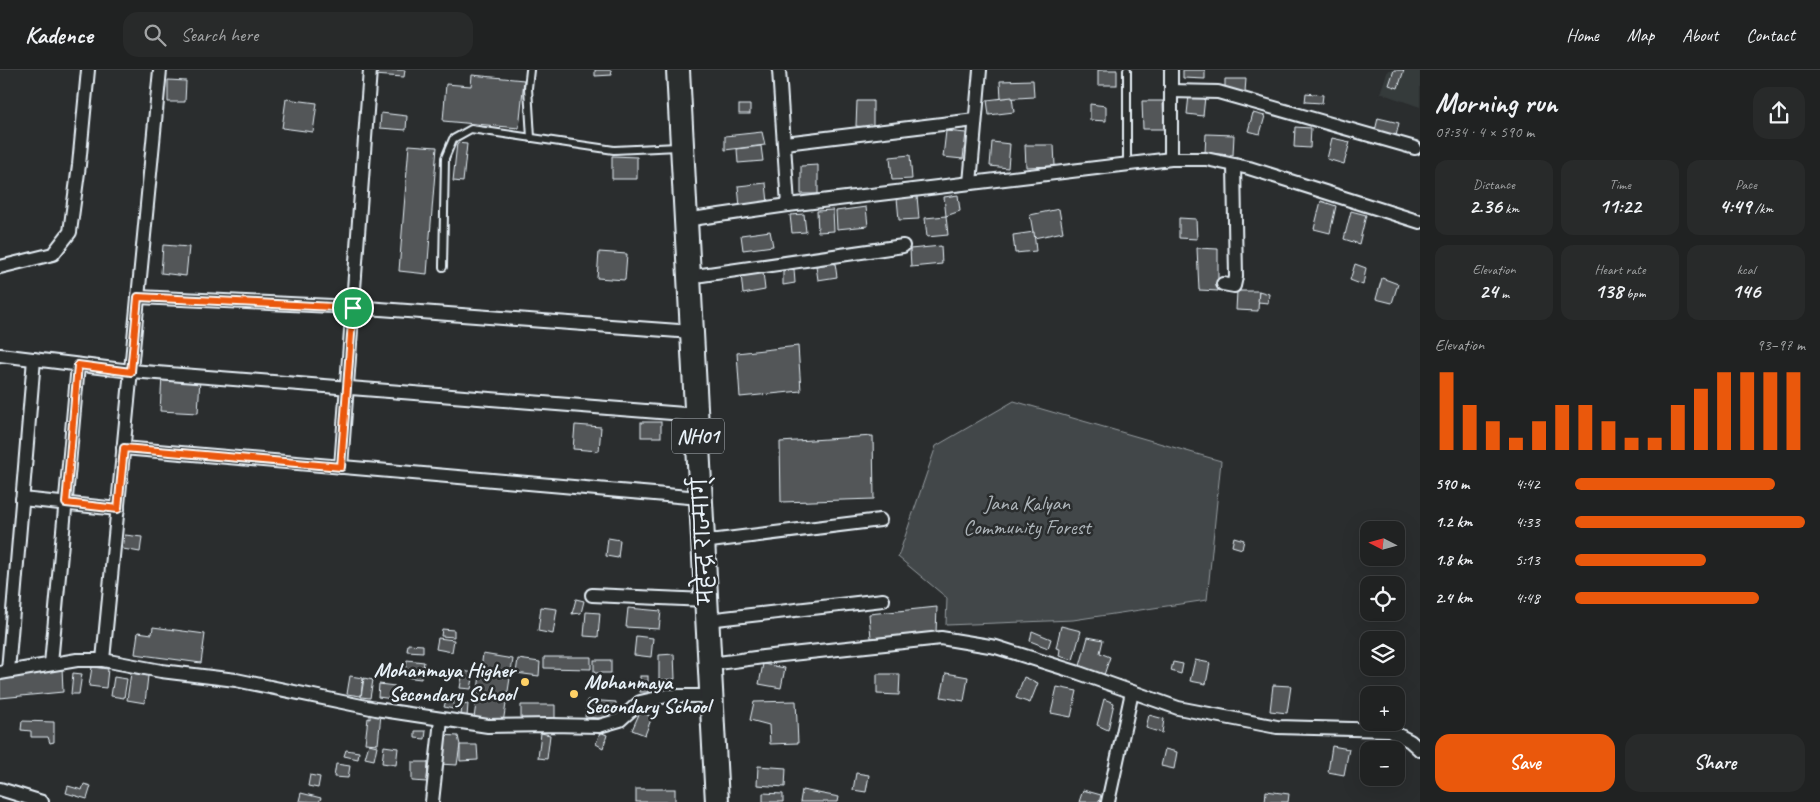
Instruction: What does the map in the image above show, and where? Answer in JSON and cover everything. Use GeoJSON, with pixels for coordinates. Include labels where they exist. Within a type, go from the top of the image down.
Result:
{"type":"FeatureCollection","features":[{"type":"Feature","properties":{"kind":"highway","name":"महेन्द्र राज्मार्ग्"},"geometry":{"type":"LineString","coordinates":[[678,70],[717,802]]}},
{"type":"Feature","properties":{"kind":"street"},"geometry":{"type":"LineString","coordinates":[[0,267],[53,254],[70,232],[79,165],[88,70]]}},
{"type":"Feature","properties":{"kind":"street"},"geometry":{"type":"LineString","coordinates":[[103,660],[160,70]]}},
{"type":"Feature","properties":{"kind":"street"},"geometry":{"type":"LineString","coordinates":[[341,467],[370,70]]}},
{"type":"Feature","properties":{"kind":"street"},"geometry":{"type":"LineString","coordinates":[[779,70],[788,205]]}},
{"type":"Feature","properties":{"kind":"street"},"geometry":{"type":"LineString","coordinates":[[970,183],[980,70]]}},
{"type":"Feature","properties":{"kind":"street"},"geometry":{"type":"LineString","coordinates":[[1171,70],[1171,158]]}},
{"type":"Feature","properties":{"kind":"street"},"geometry":{"type":"LineString","coordinates":[[1171,91],[1218,92],[1415,148]]}},
{"type":"Feature","properties":{"kind":"street"},"geometry":{"type":"LineString","coordinates":[[785,143],[975,120]]}},
{"type":"Feature","properties":{"kind":"street"},"geometry":{"type":"LineString","coordinates":[[685,220],[788,205],[1171,158],[1206,158],[1420,222]]}},
{"type":"Feature","properties":{"kind":"street"},"geometry":{"type":"LineString","coordinates":[[1223,284],[1234,286],[1236,277],[1234,165]]}},
{"type":"Feature","properties":{"kind":"street"},"geometry":{"type":"LineString","coordinates":[[688,277],[903,246]]}},
{"type":"Feature","properties":{"kind":"street"},"geometry":{"type":"LineString","coordinates":[[138,297],[353,308],[692,332]]}},
{"type":"Feature","properties":{"kind":"street"},"geometry":{"type":"LineString","coordinates":[[0,355],[131,372],[697,416]]}},
{"type":"Feature","properties":{"kind":"street"},"geometry":{"type":"LineString","coordinates":[[34,360],[4,672],[77,660],[103,660],[161,671],[236,680],[376,709],[488,726],[599,726],[620,720],[640,702],[667,696],[712,696]]}},
{"type":"Feature","properties":{"kind":"street"},"geometry":{"type":"LineString","coordinates":[[51,664],[78,365]]}},
{"type":"Feature","properties":{"kind":"street"},"geometry":{"type":"LineString","coordinates":[[124,448],[700,498]]}},
{"type":"Feature","properties":{"kind":"street"},"geometry":{"type":"LineString","coordinates":[[22,499],[118,509]]}},
{"type":"Feature","properties":{"kind":"street"},"geometry":{"type":"LineString","coordinates":[[702,542],[880,520]]}},
{"type":"Feature","properties":{"kind":"street"},"geometry":{"type":"LineString","coordinates":[[592,595],[706,610],[883,600]]}},
{"type":"Feature","properties":{"kind":"street"},"geometry":{"type":"LineString","coordinates":[[710,664],[941,638],[996,647],[1178,708],[1277,727],[1389,730],[1410,741],[1420,750]]}},
{"type":"Feature","properties":{"kind":"street"},"geometry":{"type":"LineString","coordinates":[[1108,802],[1132,692]]}},
{"type":"Feature","properties":{"kind":"street"},"geometry":{"type":"LineString","coordinates":[[432,802],[441,720]]}},
{"type":"Feature","properties":{"kind":"street"},"geometry":{"type":"LineString","coordinates":[[0,789],[42,802]]}},
{"type":"Feature","properties":{"kind":"lane"},"geometry":{"type":"LineString","coordinates":[[530,70],[528,88],[531,138]]}},
{"type":"Feature","properties":{"kind":"lane"},"geometry":{"type":"LineString","coordinates":[[1127,70],[1127,164]]}},
{"type":"Feature","properties":{"kind":"lane"},"geometry":{"type":"LineString","coordinates":[[443,267],[445,158],[453,139],[471,129],[614,150],[683,147]]}},
{"type":"Feature","properties":{"kind":"shaded area"},"geometry":{"type":"Polygon","coordinates":[[[1388,70],[1420,70],[1420,107],[1380,93],[1388,70]]]}},
{"type":"Feature","properties":{"kind":"green space","name":"Jana Kalyan Community Forest"},"geometry":{"type":"Polygon","coordinates":[[[1014,401],[1221,461],[1207,600],[1073,620],[946,625],[947,598],[898,557],[936,446],[1014,401]]]}},
{"type":"Feature","properties":{"kind":"building"},"geometry":{"type":"Polygon","coordinates":[[[373,70],[405,70],[404,77],[373,75],[373,70]]]}},
{"type":"Feature","properties":{"kind":"building"},"geometry":{"type":"Polygon","coordinates":[[[595,70],[611,70],[612,75],[595,76],[595,70]]]}},
{"type":"Feature","properties":{"kind":"building"},"geometry":{"type":"Polygon","coordinates":[[[1098,70],[1117,70],[1117,85],[1098,85],[1098,70]]]}},
{"type":"Feature","properties":{"kind":"building"},"geometry":{"type":"Polygon","coordinates":[[[1183,70],[1205,70],[1205,79],[1183,78],[1183,70]]]}},
{"type":"Feature","properties":{"kind":"building"},"geometry":{"type":"Polygon","coordinates":[[[1394,70],[1404,70],[1398,88],[1389,85],[1394,70]]]}},
{"type":"Feature","properties":{"kind":"building"},"geometry":{"type":"Polygon","coordinates":[[[472,75],[524,80],[519,128],[443,121],[446,84],[471,86],[472,75]]]}},
{"type":"Feature","properties":{"kind":"building"},"geometry":{"type":"Polygon","coordinates":[[[1225,79],[1246,79],[1245,92],[1225,92],[1225,79]]]}},
{"type":"Feature","properties":{"kind":"building"},"geometry":{"type":"Polygon","coordinates":[[[168,80],[186,81],[185,102],[168,102],[168,80]]]}},
{"type":"Feature","properties":{"kind":"building"},"geometry":{"type":"Polygon","coordinates":[[[1033,80],[1034,97],[1001,99],[1000,81],[1033,80]]]}},
{"type":"Feature","properties":{"kind":"building"},"geometry":{"type":"Polygon","coordinates":[[[1306,93],[1323,95],[1322,103],[1305,102],[1306,93]]]}},
{"type":"Feature","properties":{"kind":"building"},"geometry":{"type":"Polygon","coordinates":[[[1189,95],[1205,97],[1203,116],[1187,114],[1189,95]]]}},
{"type":"Feature","properties":{"kind":"building"},"geometry":{"type":"Polygon","coordinates":[[[1012,97],[1014,112],[989,115],[987,100],[1012,97]]]}},
{"type":"Feature","properties":{"kind":"building"},"geometry":{"type":"Polygon","coordinates":[[[286,99],[317,103],[313,132],[282,128],[286,99]]]}},
{"type":"Feature","properties":{"kind":"building"},"geometry":{"type":"Polygon","coordinates":[[[857,101],[873,101],[873,128],[856,126],[857,101]]]}},
{"type":"Feature","properties":{"kind":"building"},"geometry":{"type":"Polygon","coordinates":[[[1142,101],[1163,101],[1164,129],[1143,129],[1142,101]]]}},
{"type":"Feature","properties":{"kind":"building"},"geometry":{"type":"Polygon","coordinates":[[[1090,104],[1106,106],[1106,121],[1090,120],[1090,104]]]}},
{"type":"Feature","properties":{"kind":"building"},"geometry":{"type":"Polygon","coordinates":[[[739,105],[750,105],[750,114],[739,114],[739,105]]]}},
{"type":"Feature","properties":{"kind":"building"},"geometry":{"type":"Polygon","coordinates":[[[381,113],[407,116],[406,130],[380,128],[381,113]]]}},
{"type":"Feature","properties":{"kind":"building"},"geometry":{"type":"Polygon","coordinates":[[[1253,113],[1265,116],[1260,134],[1248,131],[1253,113]]]}},
{"type":"Feature","properties":{"kind":"building"},"geometry":{"type":"Polygon","coordinates":[[[1378,118],[1399,123],[1396,136],[1375,131],[1378,118]]]}},
{"type":"Feature","properties":{"kind":"building"},"geometry":{"type":"Polygon","coordinates":[[[1295,127],[1311,128],[1310,148],[1294,147],[1295,127]]]}},
{"type":"Feature","properties":{"kind":"building"},"geometry":{"type":"Polygon","coordinates":[[[946,131],[966,133],[963,159],[943,157],[946,131]]]}},
{"type":"Feature","properties":{"kind":"building"},"geometry":{"type":"Polygon","coordinates":[[[762,132],[765,145],[725,150],[725,136],[762,132]]]}},
{"type":"Feature","properties":{"kind":"building"},"geometry":{"type":"Polygon","coordinates":[[[1206,134],[1234,135],[1233,155],[1205,153],[1206,134]]]}},
{"type":"Feature","properties":{"kind":"building"},"geometry":{"type":"Polygon","coordinates":[[[1332,138],[1350,142],[1344,164],[1327,159],[1332,138]]]}},
{"type":"Feature","properties":{"kind":"building"},"geometry":{"type":"Polygon","coordinates":[[[992,142],[1010,144],[1008,168],[990,166],[992,142]]]}},
{"type":"Feature","properties":{"kind":"building"},"geometry":{"type":"Polygon","coordinates":[[[457,143],[467,144],[463,182],[453,181],[457,143]]]}},
{"type":"Feature","properties":{"kind":"building"},"geometry":{"type":"Polygon","coordinates":[[[409,145],[437,147],[427,274],[399,271],[409,145]]]}},
{"type":"Feature","properties":{"kind":"building"},"geometry":{"type":"Polygon","coordinates":[[[1025,145],[1054,145],[1055,166],[1026,167],[1025,145]]]}},
{"type":"Feature","properties":{"kind":"building"},"geometry":{"type":"Polygon","coordinates":[[[761,146],[763,161],[738,163],[737,149],[761,146]]]}},
{"type":"Feature","properties":{"kind":"building"},"geometry":{"type":"Polygon","coordinates":[[[910,155],[912,179],[892,180],[890,157],[910,155]]]}},
{"type":"Feature","properties":{"kind":"building"},"geometry":{"type":"Polygon","coordinates":[[[612,156],[637,157],[637,179],[612,179],[612,156]]]}},
{"type":"Feature","properties":{"kind":"building"},"geometry":{"type":"Polygon","coordinates":[[[818,165],[818,194],[801,194],[801,166],[818,165]]]}},
{"type":"Feature","properties":{"kind":"building"},"geometry":{"type":"Polygon","coordinates":[[[766,183],[768,203],[740,207],[738,186],[766,183]]]}},
{"type":"Feature","properties":{"kind":"building"},"geometry":{"type":"Polygon","coordinates":[[[958,195],[960,211],[946,216],[944,197],[958,195]]]}},
{"type":"Feature","properties":{"kind":"building"},"geometry":{"type":"Polygon","coordinates":[[[917,196],[919,219],[899,220],[897,198],[917,196]]]}},
{"type":"Feature","properties":{"kind":"building"},"geometry":{"type":"Polygon","coordinates":[[[1321,201],[1336,206],[1330,233],[1314,229],[1321,201]]]}},
{"type":"Feature","properties":{"kind":"building"},"geometry":{"type":"Polygon","coordinates":[[[866,207],[868,226],[837,229],[836,211],[866,207]]]}},
{"type":"Feature","properties":{"kind":"building"},"geometry":{"type":"Polygon","coordinates":[[[1059,209],[1063,232],[1034,238],[1030,215],[1059,209]]]}},
{"type":"Feature","properties":{"kind":"building"},"geometry":{"type":"Polygon","coordinates":[[[833,210],[834,231],[818,232],[817,211],[833,210]]]}},
{"type":"Feature","properties":{"kind":"building"},"geometry":{"type":"Polygon","coordinates":[[[1351,211],[1366,215],[1359,244],[1344,239],[1351,211]]]}},
{"type":"Feature","properties":{"kind":"building"},"geometry":{"type":"Polygon","coordinates":[[[804,214],[806,232],[792,233],[790,215],[804,214]]]}},
{"type":"Feature","properties":{"kind":"building"},"geometry":{"type":"Polygon","coordinates":[[[946,216],[948,235],[927,237],[925,218],[946,216]]]}},
{"type":"Feature","properties":{"kind":"building"},"geometry":{"type":"Polygon","coordinates":[[[1179,218],[1196,219],[1197,239],[1179,238],[1179,218]]]}},
{"type":"Feature","properties":{"kind":"building"},"geometry":{"type":"Polygon","coordinates":[[[770,231],[773,246],[743,250],[741,235],[770,231]]]}},
{"type":"Feature","properties":{"kind":"building"},"geometry":{"type":"Polygon","coordinates":[[[1034,232],[1036,251],[1015,253],[1013,235],[1034,232]]]}},
{"type":"Feature","properties":{"kind":"building"},"geometry":{"type":"Polygon","coordinates":[[[163,245],[189,247],[186,276],[161,273],[163,245]]]}},
{"type":"Feature","properties":{"kind":"building"},"geometry":{"type":"Polygon","coordinates":[[[941,246],[942,264],[911,267],[910,249],[941,246]]]}},
{"type":"Feature","properties":{"kind":"building"},"geometry":{"type":"Polygon","coordinates":[[[1197,248],[1218,249],[1218,291],[1199,290],[1197,248]]]}},
{"type":"Feature","properties":{"kind":"building"},"geometry":{"type":"Polygon","coordinates":[[[599,252],[627,254],[625,280],[597,278],[599,252]]]}},
{"type":"Feature","properties":{"kind":"building"},"geometry":{"type":"Polygon","coordinates":[[[835,263],[837,277],[818,280],[816,266],[835,263]]]}},
{"type":"Feature","properties":{"kind":"building"},"geometry":{"type":"Polygon","coordinates":[[[1355,264],[1366,268],[1363,285],[1350,280],[1355,264]]]}},
{"type":"Feature","properties":{"kind":"building"},"geometry":{"type":"Polygon","coordinates":[[[794,269],[795,283],[783,285],[783,270],[794,269]]]}},
{"type":"Feature","properties":{"kind":"building"},"geometry":{"type":"Polygon","coordinates":[[[763,272],[765,290],[743,294],[741,274],[763,272]]]}},
{"type":"Feature","properties":{"kind":"building"},"geometry":{"type":"Polygon","coordinates":[[[1382,278],[1398,284],[1392,303],[1376,299],[1382,278]]]}},
{"type":"Feature","properties":{"kind":"building"},"geometry":{"type":"Polygon","coordinates":[[[1237,291],[1259,291],[1258,311],[1236,310],[1237,291]]]}},
{"type":"Feature","properties":{"kind":"building"},"geometry":{"type":"Polygon","coordinates":[[[1259,291],[1269,294],[1268,303],[1258,302],[1259,291]]]}},
{"type":"Feature","properties":{"kind":"building"},"geometry":{"type":"Polygon","coordinates":[[[798,346],[801,391],[740,397],[737,353],[798,346]]]}},
{"type":"Feature","properties":{"kind":"building"},"geometry":{"type":"Polygon","coordinates":[[[162,376],[200,378],[198,413],[160,411],[162,376]]]}},
{"type":"Feature","properties":{"kind":"building"},"geometry":{"type":"Polygon","coordinates":[[[641,422],[661,422],[661,437],[641,437],[641,422]]]}},
{"type":"Feature","properties":{"kind":"building"},"geometry":{"type":"Polygon","coordinates":[[[575,425],[601,427],[599,451],[573,449],[575,425]]]}},
{"type":"Feature","properties":{"kind":"building"},"geometry":{"type":"Polygon","coordinates":[[[873,436],[874,499],[781,502],[780,442],[873,436]]]}},
{"type":"Feature","properties":{"kind":"building"},"geometry":{"type":"Polygon","coordinates":[[[125,535],[142,537],[140,552],[123,549],[125,535]]]}},
{"type":"Feature","properties":{"kind":"building"},"geometry":{"type":"Polygon","coordinates":[[[1234,537],[1244,540],[1242,549],[1232,546],[1234,537]]]}},
{"type":"Feature","properties":{"kind":"building"},"geometry":{"type":"Polygon","coordinates":[[[608,538],[620,540],[618,558],[606,556],[608,538]]]}},
{"type":"Feature","properties":{"kind":"building"},"geometry":{"type":"Polygon","coordinates":[[[576,599],[584,601],[581,613],[572,614],[576,599]]]}},
{"type":"Feature","properties":{"kind":"building"},"geometry":{"type":"Polygon","coordinates":[[[541,607],[557,609],[553,634],[538,631],[541,607]]]}},
{"type":"Feature","properties":{"kind":"building"},"geometry":{"type":"Polygon","coordinates":[[[937,607],[936,633],[871,638],[869,614],[937,607]]]}},
{"type":"Feature","properties":{"kind":"building"},"geometry":{"type":"Polygon","coordinates":[[[628,608],[661,611],[659,629],[626,627],[628,608]]]}},
{"type":"Feature","properties":{"kind":"building"},"geometry":{"type":"Polygon","coordinates":[[[586,612],[600,613],[598,637],[584,636],[586,612]]]}},
{"type":"Feature","properties":{"kind":"building"},"geometry":{"type":"Polygon","coordinates":[[[1061,626],[1081,631],[1073,660],[1059,656],[1060,649],[1056,648],[1061,626]]]}},
{"type":"Feature","properties":{"kind":"building"},"geometry":{"type":"Polygon","coordinates":[[[153,627],[205,634],[201,663],[135,654],[138,632],[152,634],[153,627]]]}},
{"type":"Feature","properties":{"kind":"building"},"geometry":{"type":"Polygon","coordinates":[[[442,629],[454,630],[454,637],[441,636],[442,629]]]}},
{"type":"Feature","properties":{"kind":"building"},"geometry":{"type":"Polygon","coordinates":[[[1032,631],[1051,639],[1048,648],[1030,641],[1032,631]]]}},
{"type":"Feature","properties":{"kind":"building"},"geometry":{"type":"Polygon","coordinates":[[[636,636],[653,638],[651,657],[634,655],[636,636]]]}},
{"type":"Feature","properties":{"kind":"building"},"geometry":{"type":"Polygon","coordinates":[[[1088,637],[1103,640],[1100,653],[1110,657],[1104,675],[1080,666],[1088,637]]]}},
{"type":"Feature","properties":{"kind":"building"},"geometry":{"type":"Polygon","coordinates":[[[438,638],[454,640],[452,652],[436,649],[438,638]]]}},
{"type":"Feature","properties":{"kind":"building"},"geometry":{"type":"Polygon","coordinates":[[[408,644],[423,645],[423,652],[407,651],[408,644]]]}},
{"type":"Feature","properties":{"kind":"building"},"geometry":{"type":"Polygon","coordinates":[[[483,654],[513,659],[503,723],[474,718],[483,654]]]}},
{"type":"Feature","properties":{"kind":"building"},"geometry":{"type":"Polygon","coordinates":[[[674,654],[675,679],[659,680],[659,655],[674,654]]]}},
{"type":"Feature","properties":{"kind":"building"},"geometry":{"type":"Polygon","coordinates":[[[544,657],[591,657],[591,669],[544,668],[544,657]]]}},
{"type":"Feature","properties":{"kind":"building"},"geometry":{"type":"Polygon","coordinates":[[[518,659],[540,662],[539,676],[516,673],[518,659]]]}},
{"type":"Feature","properties":{"kind":"building"},"geometry":{"type":"Polygon","coordinates":[[[407,660],[424,662],[421,679],[404,677],[407,660]]]}},
{"type":"Feature","properties":{"kind":"building"},"geometry":{"type":"Polygon","coordinates":[[[594,660],[611,660],[611,673],[594,673],[594,660]]]}},
{"type":"Feature","properties":{"kind":"building"},"geometry":{"type":"Polygon","coordinates":[[[1195,660],[1210,663],[1206,684],[1190,681],[1195,660]]]}},
{"type":"Feature","properties":{"kind":"building"},"geometry":{"type":"Polygon","coordinates":[[[1173,662],[1183,664],[1181,674],[1171,671],[1173,662]]]}},
{"type":"Feature","properties":{"kind":"building"},"geometry":{"type":"Polygon","coordinates":[[[763,664],[785,668],[781,688],[759,684],[763,664]]]}},
{"type":"Feature","properties":{"kind":"building"},"geometry":{"type":"Polygon","coordinates":[[[62,667],[63,692],[0,698],[0,676],[62,667]]]}},
{"type":"Feature","properties":{"kind":"building"},"geometry":{"type":"Polygon","coordinates":[[[92,667],[108,669],[106,688],[89,686],[92,667]]]}},
{"type":"Feature","properties":{"kind":"building"},"geometry":{"type":"Polygon","coordinates":[[[463,671],[474,673],[471,689],[460,688],[463,671]]]}},
{"type":"Feature","properties":{"kind":"building"},"geometry":{"type":"Polygon","coordinates":[[[73,673],[82,674],[79,694],[71,694],[73,673]]]}},
{"type":"Feature","properties":{"kind":"building"},"geometry":{"type":"Polygon","coordinates":[[[131,673],[148,676],[145,703],[127,700],[131,673]]]}},
{"type":"Feature","properties":{"kind":"building"},"geometry":{"type":"Polygon","coordinates":[[[946,673],[968,677],[964,701],[941,697],[946,673]]]}},
{"type":"Feature","properties":{"kind":"building"},"geometry":{"type":"Polygon","coordinates":[[[877,674],[900,674],[899,695],[877,694],[877,674]]]}},
{"type":"Feature","properties":{"kind":"building"},"geometry":{"type":"Polygon","coordinates":[[[350,676],[363,678],[361,696],[347,694],[350,676]]]}},
{"type":"Feature","properties":{"kind":"building"},"geometry":{"type":"Polygon","coordinates":[[[640,676],[648,676],[648,692],[640,692],[640,676]]]}},
{"type":"Feature","properties":{"kind":"building"},"geometry":{"type":"Polygon","coordinates":[[[114,677],[127,679],[124,698],[111,696],[114,677]]]}},
{"type":"Feature","properties":{"kind":"building"},"geometry":{"type":"Polygon","coordinates":[[[1024,677],[1038,683],[1030,703],[1016,698],[1024,677]]]}},
{"type":"Feature","properties":{"kind":"building"},"geometry":{"type":"Polygon","coordinates":[[[364,678],[373,680],[370,698],[361,697],[364,678]]]}},
{"type":"Feature","properties":{"kind":"building"},"geometry":{"type":"Polygon","coordinates":[[[379,684],[395,686],[393,699],[378,697],[379,684]]]}},
{"type":"Feature","properties":{"kind":"building"},"geometry":{"type":"Polygon","coordinates":[[[1273,685],[1291,686],[1287,713],[1270,711],[1273,685]]]}},
{"type":"Feature","properties":{"kind":"building"},"geometry":{"type":"Polygon","coordinates":[[[1057,687],[1077,691],[1071,717],[1051,713],[1057,687]]]}},
{"type":"Feature","properties":{"kind":"building"},"geometry":{"type":"Polygon","coordinates":[[[1104,699],[1114,703],[1108,730],[1097,725],[1104,699]]]}},
{"type":"Feature","properties":{"kind":"building"},"geometry":{"type":"Polygon","coordinates":[[[446,700],[454,701],[453,709],[444,707],[446,700]]]}},
{"type":"Feature","properties":{"kind":"building"},"geometry":{"type":"Polygon","coordinates":[[[587,700],[616,702],[614,719],[585,717],[587,700]]]}},
{"type":"Feature","properties":{"kind":"building"},"geometry":{"type":"Polygon","coordinates":[[[796,701],[798,743],[770,744],[769,725],[750,720],[754,702],[796,701]]]}},
{"type":"Feature","properties":{"kind":"building"},"geometry":{"type":"Polygon","coordinates":[[[468,704],[467,717],[461,716],[462,705],[468,704]]]}},
{"type":"Feature","properties":{"kind":"building"},"geometry":{"type":"Polygon","coordinates":[[[521,705],[555,705],[555,722],[521,723],[521,705]]]}},
{"type":"Feature","properties":{"kind":"building"},"geometry":{"type":"Polygon","coordinates":[[[640,712],[652,717],[645,735],[632,730],[640,712]]]}},
{"type":"Feature","properties":{"kind":"building"},"geometry":{"type":"Polygon","coordinates":[[[370,713],[381,714],[378,744],[365,743],[370,713]]]}},
{"type":"Feature","properties":{"kind":"building"},"geometry":{"type":"Polygon","coordinates":[[[1149,715],[1164,719],[1162,733],[1146,728],[1149,715]]]}},
{"type":"Feature","properties":{"kind":"building"},"geometry":{"type":"Polygon","coordinates":[[[22,721],[54,722],[54,742],[50,743],[48,737],[31,737],[31,731],[21,730],[22,721]]]}},
{"type":"Feature","properties":{"kind":"building"},"geometry":{"type":"Polygon","coordinates":[[[415,731],[426,731],[425,739],[415,738],[415,731]]]}},
{"type":"Feature","properties":{"kind":"building"},"geometry":{"type":"Polygon","coordinates":[[[600,732],[607,735],[603,748],[596,744],[600,732]]]}},
{"type":"Feature","properties":{"kind":"building"},"geometry":{"type":"Polygon","coordinates":[[[541,733],[550,735],[547,759],[538,758],[541,733]]]}},
{"type":"Feature","properties":{"kind":"building"},"geometry":{"type":"Polygon","coordinates":[[[440,735],[458,736],[460,745],[457,765],[438,764],[440,735]]]}},
{"type":"Feature","properties":{"kind":"building"},"geometry":{"type":"Polygon","coordinates":[[[369,744],[377,746],[374,760],[365,758],[369,744]]]}},
{"type":"Feature","properties":{"kind":"building"},"geometry":{"type":"Polygon","coordinates":[[[460,745],[477,745],[478,760],[460,761],[460,745]]]}},
{"type":"Feature","properties":{"kind":"building"},"geometry":{"type":"Polygon","coordinates":[[[384,746],[398,748],[396,765],[382,763],[384,746]]]}},
{"type":"Feature","properties":{"kind":"building"},"geometry":{"type":"Polygon","coordinates":[[[1332,746],[1349,749],[1344,775],[1328,772],[1332,746]]]}},
{"type":"Feature","properties":{"kind":"building"},"geometry":{"type":"Polygon","coordinates":[[[1165,749],[1177,752],[1174,769],[1161,766],[1165,749]]]}},
{"type":"Feature","properties":{"kind":"building"},"geometry":{"type":"Polygon","coordinates":[[[346,750],[359,752],[358,759],[344,756],[346,750]]]}},
{"type":"Feature","properties":{"kind":"building"},"geometry":{"type":"Polygon","coordinates":[[[412,762],[428,762],[427,782],[412,781],[412,762]]]}},
{"type":"Feature","properties":{"kind":"building"},"geometry":{"type":"Polygon","coordinates":[[[336,764],[350,766],[348,778],[334,777],[336,764]]]}},
{"type":"Feature","properties":{"kind":"building"},"geometry":{"type":"Polygon","coordinates":[[[758,766],[786,768],[785,787],[757,785],[758,766]]]}},
{"type":"Feature","properties":{"kind":"building"},"geometry":{"type":"Polygon","coordinates":[[[856,773],[869,775],[866,792],[853,790],[856,773]]]}},
{"type":"Feature","properties":{"kind":"building"},"geometry":{"type":"Polygon","coordinates":[[[310,775],[320,777],[318,788],[308,786],[310,775]]]}},
{"type":"Feature","properties":{"kind":"building"},"geometry":{"type":"Polygon","coordinates":[[[84,784],[91,786],[87,799],[66,793],[68,786],[82,790],[84,784]]]}},
{"type":"Feature","properties":{"kind":"building"},"geometry":{"type":"Polygon","coordinates":[[[636,789],[675,789],[675,802],[636,802],[636,789]]]}},
{"type":"Feature","properties":{"kind":"building"},"geometry":{"type":"Polygon","coordinates":[[[802,790],[839,797],[838,802],[800,802],[802,790]]]}},
{"type":"Feature","properties":{"kind":"building"},"geometry":{"type":"Polygon","coordinates":[[[1083,790],[1101,795],[1099,802],[1079,802],[1083,790]]]}},
{"type":"Feature","properties":{"kind":"building"},"geometry":{"type":"Polygon","coordinates":[[[1266,791],[1289,794],[1288,802],[1265,802],[1266,791]]]}},
{"type":"Feature","properties":{"kind":"building"},"geometry":{"type":"Polygon","coordinates":[[[301,793],[321,798],[319,802],[299,801],[301,793]]]}},
{"type":"Feature","properties":{"kind":"building"},"geometry":{"type":"Polygon","coordinates":[[[763,793],[783,794],[783,802],[763,802],[763,793]]]}},
{"type":"Feature","properties":{"kind":"place","name":"Mohanmaya Higher Secondary School"},"geometry":{"type":"Point","coordinates":[525,682]}},
{"type":"Feature","properties":{"kind":"place","name":"Mohanmaya Secondary School"},"geometry":{"type":"Point","coordinates":[574,694]}},
{"type":"Feature","properties":{"kind":"route"},"geometry":{"type":"LineString","coordinates":[[138,297],[353,308],[341,467],[124,448],[118,509],[66,503],[78,365],[131,372],[138,297]]}}]}
